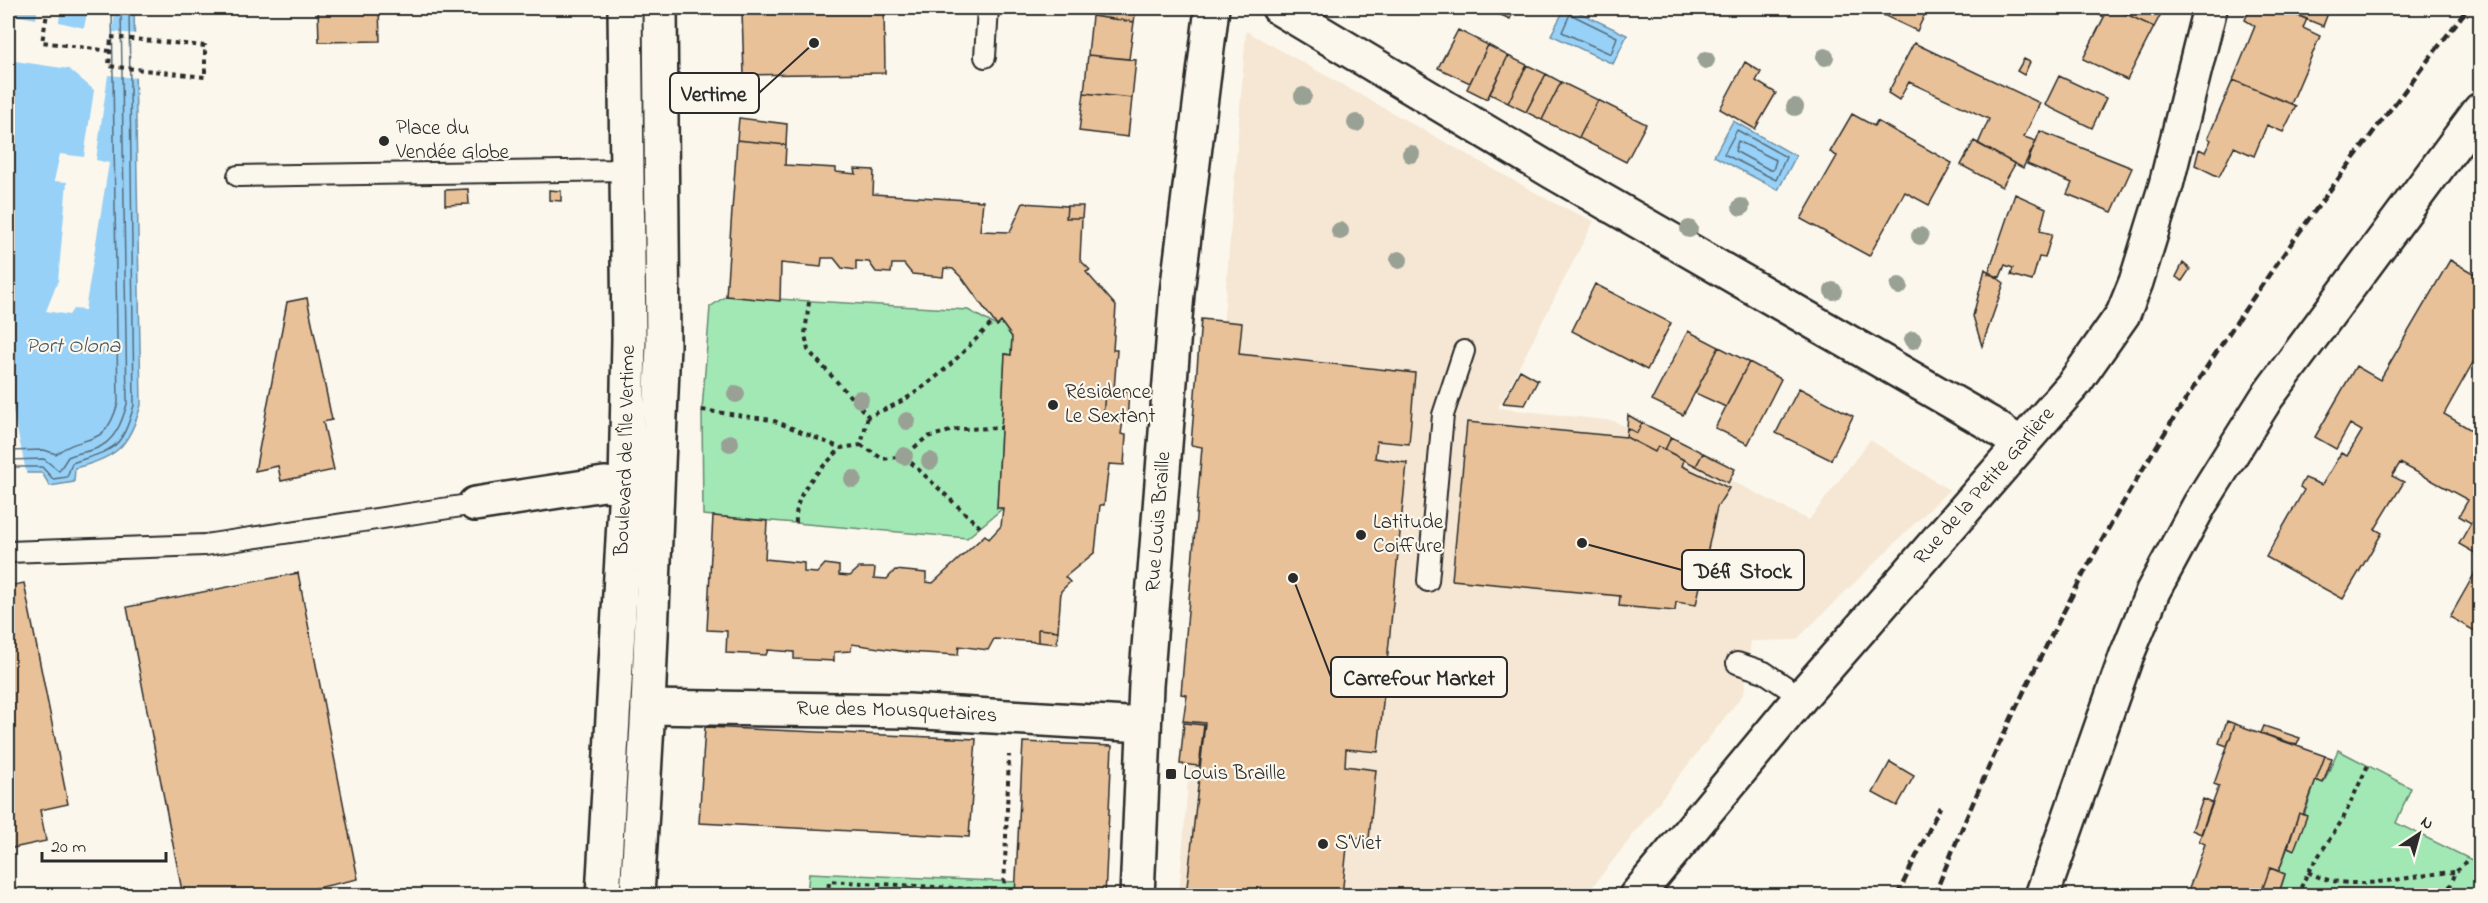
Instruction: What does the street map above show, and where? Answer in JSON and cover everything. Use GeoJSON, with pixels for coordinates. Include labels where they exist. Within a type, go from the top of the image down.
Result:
{"type":"FeatureCollection","features":[{"type":"Feature","properties":{"kind":"street","name":"Boulevard de l'Île Vertime"},"geometry":{"type":"LineString","coordinates":[[603,896],[626,486],[625,8]]}},
{"type":"Feature","properties":{"kind":"street","name":"Boulevard de l'Île Vertime"},"geometry":{"type":"LineString","coordinates":[[637,896],[648,707],[663,344],[660,8]]}},
{"type":"Feature","properties":{"kind":"street","name":"Rue Louis Braille"},"geometry":{"type":"LineString","coordinates":[[1137,896],[1144,725],[1177,293],[1212,8]]}},
{"type":"Feature","properties":{"kind":"street"},"geometry":{"type":"LineString","coordinates":[[1279,8],[1553,172],[1989,423],[2020,444]]}},
{"type":"Feature","properties":{"kind":"street","name":"Rue de la Petite Garlière"},"geometry":{"type":"LineString","coordinates":[[1635,896],[1801,697],[2073,385],[2123,314],[2136,282],[2166,185],[2210,8]]}},
{"type":"Feature","properties":{"kind":"street"},"geometry":{"type":"LineString","coordinates":[[2042,896],[2126,657],[2153,591],[2200,504],[2267,397],[2481,110]]}},
{"type":"Feature","properties":{"kind":"street"},"geometry":{"type":"LineString","coordinates":[[475,504],[604,484],[626,486]]}},
{"type":"Feature","properties":{"kind":"street","name":"Rue des Mousquetaires"},"geometry":{"type":"LineString","coordinates":[[648,707],[908,711],[1144,725]]}},
{"type":"Feature","properties":{"kind":"lane"},"geometry":{"type":"LineString","coordinates":[[985,57],[988,8]]}},
{"type":"Feature","properties":{"kind":"lane"},"geometry":{"type":"LineString","coordinates":[[238,176],[627,170]]}},
{"type":"Feature","properties":{"kind":"lane"},"geometry":{"type":"LineString","coordinates":[[1428,581],[1443,415],[1464,351]]}},
{"type":"Feature","properties":{"kind":"lane"},"geometry":{"type":"LineString","coordinates":[[8,552],[205,544],[475,504]]}},
{"type":"Feature","properties":{"kind":"lane"},"geometry":{"type":"LineString","coordinates":[[1737,663],[1764,672],[1801,697]]}},
{"type":"Feature","properties":{"kind":"path"},"geometry":{"type":"LineString","coordinates":[[48,8],[42,42],[110,51]]}},
{"type":"Feature","properties":{"kind":"path"},"geometry":{"type":"LineString","coordinates":[[111,37],[205,46],[205,77],[109,66],[110,51],[111,37]]}},
{"type":"Feature","properties":{"kind":"path"},"geometry":{"type":"LineString","coordinates":[[809,302],[805,334],[808,350],[868,416]]}},
{"type":"Feature","properties":{"kind":"path"},"geometry":{"type":"LineString","coordinates":[[868,416],[897,406],[918,393],[992,323]]}},
{"type":"Feature","properties":{"kind":"path"},"geometry":{"type":"LineString","coordinates":[[702,410],[772,420],[841,448],[861,445],[883,459],[904,456],[927,437],[958,429],[1001,428]]}},
{"type":"Feature","properties":{"kind":"path"},"geometry":{"type":"LineString","coordinates":[[861,445],[868,416]]}},
{"type":"Feature","properties":{"kind":"path"},"geometry":{"type":"LineString","coordinates":[[796,523],[795,510],[804,486],[841,448]]}},
{"type":"Feature","properties":{"kind":"path"},"geometry":{"type":"LineString","coordinates":[[904,456],[980,527]]}},
{"type":"Feature","properties":{"kind":"path"},"geometry":{"type":"LineString","coordinates":[[828,896],[829,881],[1004,891],[1009,748]]}},
{"type":"Feature","properties":{"kind":"path"},"geometry":{"type":"LineString","coordinates":[[2297,896],[2308,872],[2343,819],[2368,765]]}},
{"type":"Feature","properties":{"kind":"path"},"geometry":{"type":"LineString","coordinates":[[2446,896],[2456,872],[2468,859]]}},
{"type":"Feature","properties":{"kind":"path"},"geometry":{"type":"LineString","coordinates":[[2308,872],[2334,881],[2360,882],[2456,872]]}},
{"type":"Feature","properties":{"kind":"shaded area"},"geometry":{"type":"Polygon","coordinates":[[[1246,31],[1556,204],[1594,221],[1498,408],[1614,421],[1809,520],[1870,440],[1949,490],[1796,640],[1751,641],[1744,693],[1586,895],[1179,896],[1246,31]]]}},
{"type":"Feature","properties":{"kind":"green space"},"geometry":{"type":"Polygon","coordinates":[[[726,296],[968,310],[997,326],[1001,322],[1012,337],[1011,355],[1005,354],[997,508],[1003,508],[967,538],[703,515],[702,410],[710,307],[726,296]]]}},
{"type":"Feature","properties":{"kind":"green space"},"geometry":{"type":"Polygon","coordinates":[[[2338,750],[2411,788],[2396,823],[2480,864],[2480,875],[2473,888],[2478,891],[2475,895],[2278,896],[2285,875],[2279,871],[2288,847],[2293,849],[2316,780],[2324,782],[2338,750]]]}},
{"type":"Feature","properties":{"kind":"green space"},"geometry":{"type":"Polygon","coordinates":[[[809,873],[1016,882],[1015,895],[807,896],[809,873]]]}},
{"type":"Feature","properties":{"kind":"water","name":"Port Olona"},"geometry":{"type":"Polygon","coordinates":[[[8,8],[134,8],[141,405],[126,441],[119,448],[101,460],[75,468],[74,482],[50,486],[42,473],[8,473],[8,8]]]}},
{"type":"Feature","properties":{"kind":"water"},"geometry":{"type":"Polygon","coordinates":[[[1565,8],[1570,8],[1627,35],[1613,64],[1551,35],[1565,8]]]}},
{"type":"Feature","properties":{"kind":"water"},"geometry":{"type":"Polygon","coordinates":[[[1733,121],[1796,156],[1778,190],[1714,156],[1733,121]]]}},
{"type":"Feature","properties":{"kind":"pier"},"geometry":{"type":"Polygon","coordinates":[[[38,8],[61,8],[59,22],[84,28],[88,8],[115,8],[113,32],[138,34],[138,78],[108,75],[96,160],[109,163],[85,310],[73,309],[69,315],[46,311],[58,281],[67,182],[54,181],[60,154],[84,157],[94,90],[69,69],[8,60],[8,14],[36,19],[38,8]]]}},
{"type":"Feature","properties":{"kind":"pier"},"geometry":{"type":"Polygon","coordinates":[[[8,387],[27,476],[9,476],[8,387]]]}},
{"type":"Feature","properties":{"kind":"building"},"geometry":{"type":"Polygon","coordinates":[[[318,8],[379,8],[380,41],[319,42],[318,8]]]}},
{"type":"Feature","properties":{"kind":"building"},"geometry":{"type":"Polygon","coordinates":[[[755,8],[884,8],[885,73],[744,75],[742,12],[755,8]]]}},
{"type":"Feature","properties":{"kind":"building"},"geometry":{"type":"Polygon","coordinates":[[[1093,8],[1136,8],[1134,22],[1092,16],[1093,8]]]}},
{"type":"Feature","properties":{"kind":"building"},"geometry":{"type":"Polygon","coordinates":[[[1485,8],[1515,8],[1510,19],[1485,8]]]}},
{"type":"Feature","properties":{"kind":"building"},"geometry":{"type":"Polygon","coordinates":[[[1884,8],[1916,8],[1926,12],[1917,31],[1881,14],[1884,8]]]}},
{"type":"Feature","properties":{"kind":"building"},"geometry":{"type":"Polygon","coordinates":[[[2090,8],[2113,8],[2154,27],[2127,80],[2083,59],[2104,17],[2089,10],[2090,8]]]}},
{"type":"Feature","properties":{"kind":"building"},"geometry":{"type":"Polygon","coordinates":[[[2113,8],[2164,8],[2154,27],[2113,8]]]}},
{"type":"Feature","properties":{"kind":"building"},"geometry":{"type":"Polygon","coordinates":[[[2250,8],[2279,8],[2307,19],[2303,28],[2320,36],[2291,104],[2233,80],[2255,26],[2245,20],[2250,8]]]}},
{"type":"Feature","properties":{"kind":"building"},"geometry":{"type":"Polygon","coordinates":[[[2279,8],[2330,8],[2323,26],[2279,8]]]}},
{"type":"Feature","properties":{"kind":"building"},"geometry":{"type":"Polygon","coordinates":[[[1092,16],[1134,22],[1129,59],[1088,55],[1092,16]]]}},
{"type":"Feature","properties":{"kind":"building"},"geometry":{"type":"Polygon","coordinates":[[[1458,30],[1488,45],[1470,83],[1438,68],[1458,30]]]}},
{"type":"Feature","properties":{"kind":"building"},"geometry":{"type":"Polygon","coordinates":[[[1914,43],[2040,103],[2024,137],[2036,141],[2023,168],[1978,144],[1989,119],[1909,82],[1899,100],[1888,93],[1914,43]]]}},
{"type":"Feature","properties":{"kind":"building"},"geometry":{"type":"Polygon","coordinates":[[[1488,45],[1508,56],[1487,99],[1467,89],[1488,45]]]}},
{"type":"Feature","properties":{"kind":"building"},"geometry":{"type":"Polygon","coordinates":[[[1088,55],[1136,60],[1132,98],[1084,93],[1088,55]]]}},
{"type":"Feature","properties":{"kind":"building"},"geometry":{"type":"Polygon","coordinates":[[[1508,56],[1527,65],[1508,103],[1490,94],[1508,56]]]}},
{"type":"Feature","properties":{"kind":"building"},"geometry":{"type":"Polygon","coordinates":[[[2024,59],[2030,62],[2024,75],[2017,71],[2024,59]]]}},
{"type":"Feature","properties":{"kind":"building"},"geometry":{"type":"Polygon","coordinates":[[[1745,62],[1761,72],[1756,81],[1776,93],[1755,129],[1720,109],[1745,62]]]}},
{"type":"Feature","properties":{"kind":"building"},"geometry":{"type":"Polygon","coordinates":[[[1527,65],[1546,74],[1526,112],[1508,103],[1527,65]]]}},
{"type":"Feature","properties":{"kind":"building"},"geometry":{"type":"Polygon","coordinates":[[[1546,74],[1561,82],[1542,120],[1526,112],[1546,74]]]}},
{"type":"Feature","properties":{"kind":"building"},"geometry":{"type":"Polygon","coordinates":[[[2059,76],[2106,98],[2092,128],[2045,105],[2059,76]]]}},
{"type":"Feature","properties":{"kind":"building"},"geometry":{"type":"Polygon","coordinates":[[[2233,80],[2296,106],[2283,132],[2267,125],[2254,156],[2234,147],[2219,177],[2195,165],[2199,149],[2205,152],[2211,140],[2208,138],[2233,80]]]}},
{"type":"Feature","properties":{"kind":"building"},"geometry":{"type":"Polygon","coordinates":[[[1561,82],[1598,100],[1579,138],[1542,120],[1561,82]]]}},
{"type":"Feature","properties":{"kind":"building"},"geometry":{"type":"Polygon","coordinates":[[[1084,93],[1132,98],[1128,137],[1079,131],[1084,93]]]}},
{"type":"Feature","properties":{"kind":"building"},"geometry":{"type":"Polygon","coordinates":[[[1598,100],[1646,124],[1626,162],[1579,138],[1598,100]]]}},
{"type":"Feature","properties":{"kind":"building"},"geometry":{"type":"Polygon","coordinates":[[[1852,114],[1874,126],[1877,121],[1952,163],[1929,205],[1905,192],[1869,256],[1801,219],[1837,156],[1830,152],[1852,114]]]}},
{"type":"Feature","properties":{"kind":"building"},"geometry":{"type":"Polygon","coordinates":[[[739,118],[787,124],[786,145],[737,140],[739,118]]]}},
{"type":"Feature","properties":{"kind":"building"},"geometry":{"type":"Polygon","coordinates":[[[2040,131],[2132,168],[2112,212],[2067,194],[2072,183],[2027,164],[2040,131]]]}},
{"type":"Feature","properties":{"kind":"building","name":"Résidence Le Sextant"},"geometry":{"type":"Polygon","coordinates":[[[737,140],[786,145],[785,165],[836,168],[836,172],[856,174],[855,169],[874,170],[873,194],[983,201],[980,231],[1010,232],[1023,203],[1067,206],[1066,218],[1082,218],[1080,260],[1090,270],[1086,272],[1116,306],[1113,350],[1117,350],[1114,390],[1105,390],[1103,420],[1123,421],[1121,434],[1126,435],[1124,465],[1109,464],[1104,505],[1100,505],[1095,552],[1065,577],[1070,582],[1061,591],[1058,631],[1038,629],[1038,642],[994,639],[988,650],[959,646],[958,655],[907,652],[852,644],[851,651],[834,652],[834,661],[794,659],[794,652],[768,650],[766,655],[726,653],[727,631],[707,630],[713,516],[767,521],[765,559],[804,563],[804,572],[817,573],[825,564],[839,566],[839,575],[850,576],[859,568],[875,568],[874,578],[887,579],[895,570],[926,573],[926,582],[933,583],[985,535],[989,539],[1001,526],[1003,508],[997,508],[1005,354],[1011,355],[1012,337],[1001,322],[997,326],[963,279],[953,269],[944,268],[943,277],[912,274],[904,264],[892,264],[891,273],[876,272],[869,262],[856,261],[856,270],[842,268],[834,258],[822,258],[821,267],[781,263],[780,301],[726,296],[737,140]]]}},
{"type":"Feature","properties":{"kind":"building"},"geometry":{"type":"Polygon","coordinates":[[[1974,141],[2015,164],[2002,187],[1961,165],[1974,141]]]}},
{"type":"Feature","properties":{"kind":"building"},"geometry":{"type":"Polygon","coordinates":[[[468,189],[469,204],[445,205],[445,190],[468,189]]]}},
{"type":"Feature","properties":{"kind":"building"},"geometry":{"type":"Polygon","coordinates":[[[549,190],[561,191],[561,201],[549,200],[549,190]]]}},
{"type":"Feature","properties":{"kind":"building"},"geometry":{"type":"Polygon","coordinates":[[[2015,194],[2046,208],[2040,231],[2052,234],[2045,258],[2039,257],[2032,281],[2011,275],[2013,268],[2005,265],[2000,277],[1988,274],[2015,194]]]}},
{"type":"Feature","properties":{"kind":"building"},"geometry":{"type":"Polygon","coordinates":[[[1067,206],[1083,206],[1082,218],[1066,218],[1067,206]]]}},
{"type":"Feature","properties":{"kind":"building"},"geometry":{"type":"Polygon","coordinates":[[[2450,260],[2480,277],[2480,350],[2444,414],[2480,435],[2480,556],[2459,544],[2471,523],[2459,516],[2468,500],[2400,463],[2392,476],[2404,482],[2375,529],[2382,533],[2343,599],[2266,557],[2304,490],[2300,487],[2305,478],[2322,485],[2341,453],[2347,456],[2362,431],[2350,424],[2336,449],[2315,437],[2356,366],[2380,380],[2450,260]]]}},
{"type":"Feature","properties":{"kind":"building"},"geometry":{"type":"Polygon","coordinates":[[[2183,263],[2190,269],[2182,281],[2176,277],[2183,263]]]}},
{"type":"Feature","properties":{"kind":"building"},"geometry":{"type":"Polygon","coordinates":[[[1985,269],[2004,283],[1982,346],[1973,316],[1985,269]]]}},
{"type":"Feature","properties":{"kind":"building"},"geometry":{"type":"Polygon","coordinates":[[[1595,284],[1671,323],[1647,370],[1572,331],[1595,284]]]}},
{"type":"Feature","properties":{"kind":"building"},"geometry":{"type":"Polygon","coordinates":[[[307,298],[332,420],[323,422],[334,470],[281,481],[278,466],[255,471],[287,302],[307,298]]]}},
{"type":"Feature","properties":{"kind":"building"},"geometry":{"type":"Polygon","coordinates":[[[1201,319],[1242,323],[1239,354],[1415,373],[1409,444],[1377,441],[1375,458],[1407,463],[1378,752],[1346,749],[1345,766],[1376,770],[1369,839],[1348,837],[1342,896],[1186,896],[1205,723],[1183,721],[1187,695],[1181,694],[1202,447],[1191,445],[1201,319]]]}},
{"type":"Feature","properties":{"kind":"building"},"geometry":{"type":"Polygon","coordinates":[[[1688,331],[1719,347],[1683,415],[1652,400],[1688,331]]]}},
{"type":"Feature","properties":{"kind":"building"},"geometry":{"type":"Polygon","coordinates":[[[1719,347],[1749,362],[1726,407],[1695,393],[1719,347]]]}},
{"type":"Feature","properties":{"kind":"building"},"geometry":{"type":"Polygon","coordinates":[[[1749,362],[1781,379],[1748,444],[1715,428],[1749,362]]]}},
{"type":"Feature","properties":{"kind":"building"},"geometry":{"type":"Polygon","coordinates":[[[1520,370],[1538,380],[1525,405],[1503,403],[1520,370]]]}},
{"type":"Feature","properties":{"kind":"building"},"geometry":{"type":"Polygon","coordinates":[[[1799,388],[1853,416],[1831,460],[1776,433],[1799,388]]]}},
{"type":"Feature","properties":{"kind":"building"},"geometry":{"type":"Polygon","coordinates":[[[1105,390],[1129,391],[1127,422],[1103,420],[1105,390]]]}},
{"type":"Feature","properties":{"kind":"building"},"geometry":{"type":"Polygon","coordinates":[[[1628,415],[1642,423],[1637,433],[1627,428],[1628,415]]]}},
{"type":"Feature","properties":{"kind":"building"},"geometry":{"type":"Polygon","coordinates":[[[1467,422],[1626,437],[1655,452],[1658,446],[1684,460],[1682,466],[1729,488],[1717,507],[1696,605],[1676,602],[1675,611],[1619,606],[1620,596],[1452,580],[1467,422]]]}},
{"type":"Feature","properties":{"kind":"building"},"geometry":{"type":"Polygon","coordinates":[[[1642,423],[1671,437],[1665,450],[1658,446],[1655,452],[1626,437],[1627,428],[1637,433],[1642,423]]]}},
{"type":"Feature","properties":{"kind":"building"},"geometry":{"type":"Polygon","coordinates":[[[1671,437],[1703,453],[1696,466],[1665,450],[1671,437]]]}},
{"type":"Feature","properties":{"kind":"building"},"geometry":{"type":"Polygon","coordinates":[[[1703,453],[1735,469],[1728,483],[1696,466],[1703,453]]]}},
{"type":"Feature","properties":{"kind":"building"},"geometry":{"type":"Polygon","coordinates":[[[2480,564],[2480,634],[2450,617],[2480,564]]]}},
{"type":"Feature","properties":{"kind":"building"},"geometry":{"type":"Polygon","coordinates":[[[298,573],[358,879],[280,896],[183,896],[127,607],[298,573]]]}},
{"type":"Feature","properties":{"kind":"building"},"geometry":{"type":"Polygon","coordinates":[[[24,583],[68,804],[40,810],[46,841],[8,849],[8,586],[24,583]]]}},
{"type":"Feature","properties":{"kind":"building"},"geometry":{"type":"Polygon","coordinates":[[[1038,629],[1058,631],[1057,644],[1038,642],[1038,629]]]}},
{"type":"Feature","properties":{"kind":"building"},"geometry":{"type":"Polygon","coordinates":[[[2227,721],[2235,724],[2227,746],[2219,743],[2227,721]]]}},
{"type":"Feature","properties":{"kind":"building"},"geometry":{"type":"Polygon","coordinates":[[[1184,723],[1204,725],[1199,766],[1180,764],[1184,723]]]}},
{"type":"Feature","properties":{"kind":"building"},"geometry":{"type":"Polygon","coordinates":[[[2235,724],[2325,756],[2303,815],[2299,813],[2279,871],[2270,868],[2260,896],[2186,896],[2205,844],[2199,841],[2219,786],[2214,784],[2235,724]]]}},
{"type":"Feature","properties":{"kind":"building"},"geometry":{"type":"Polygon","coordinates":[[[2264,726],[2300,738],[2297,745],[2261,733],[2264,726]]]}},
{"type":"Feature","properties":{"kind":"building"},"geometry":{"type":"Polygon","coordinates":[[[705,727],[976,739],[969,837],[699,823],[705,727]]]}},
{"type":"Feature","properties":{"kind":"building"},"geometry":{"type":"Polygon","coordinates":[[[1023,742],[1112,746],[1105,896],[1015,896],[1023,742]]]}},
{"type":"Feature","properties":{"kind":"building"},"geometry":{"type":"Polygon","coordinates":[[[2325,756],[2332,758],[2323,783],[2316,780],[2325,756]]]}},
{"type":"Feature","properties":{"kind":"building"},"geometry":{"type":"Polygon","coordinates":[[[1890,762],[1914,776],[1897,806],[1873,793],[1890,762]]]}},
{"type":"Feature","properties":{"kind":"building"},"geometry":{"type":"Polygon","coordinates":[[[2203,799],[2212,803],[2201,834],[2192,830],[2203,799]]]}},
{"type":"Feature","properties":{"kind":"building"},"geometry":{"type":"Polygon","coordinates":[[[2299,813],[2307,816],[2294,850],[2288,847],[2299,813]]]}},
{"type":"Feature","properties":{"kind":"building"},"geometry":{"type":"Polygon","coordinates":[[[2270,868],[2285,874],[2278,896],[2260,896],[2270,868]]]}},
{"type":"Feature","properties":{"kind":"railway"},"geometry":{"type":"LineString","coordinates":[[1934,896],[1989,766],[2050,638],[2153,453],[2222,343],[2290,245],[2468,8]]}},
{"type":"Feature","properties":{"kind":"railway"},"geometry":{"type":"LineString","coordinates":[[1897,896],[1940,807]]}},
{"type":"Feature","properties":{"kind":"place","name":"Vertime"},"geometry":{"type":"Point","coordinates":[814,43]}},
{"type":"Feature","properties":{"kind":"place","name":"Place du Vendée Globe"},"geometry":{"type":"Point","coordinates":[384,141]}},
{"type":"Feature","properties":{"kind":"place","name":"Résidence Le Sextant"},"geometry":{"type":"Point","coordinates":[1053,405]}},
{"type":"Feature","properties":{"kind":"place","name":"Latitude Coiffure"},"geometry":{"type":"Point","coordinates":[1361,535]}},
{"type":"Feature","properties":{"kind":"place","name":"Défi Stock"},"geometry":{"type":"Point","coordinates":[1582,543]}},
{"type":"Feature","properties":{"kind":"place","name":"Carrefour Market"},"geometry":{"type":"Point","coordinates":[1293,578]}},
{"type":"Feature","properties":{"kind":"place","name":"Louis Braille"},"geometry":{"type":"Point","coordinates":[1171,774]}},
{"type":"Feature","properties":{"kind":"place","name":"S‘Viet"},"geometry":{"type":"Point","coordinates":[1323,844]}}]}
